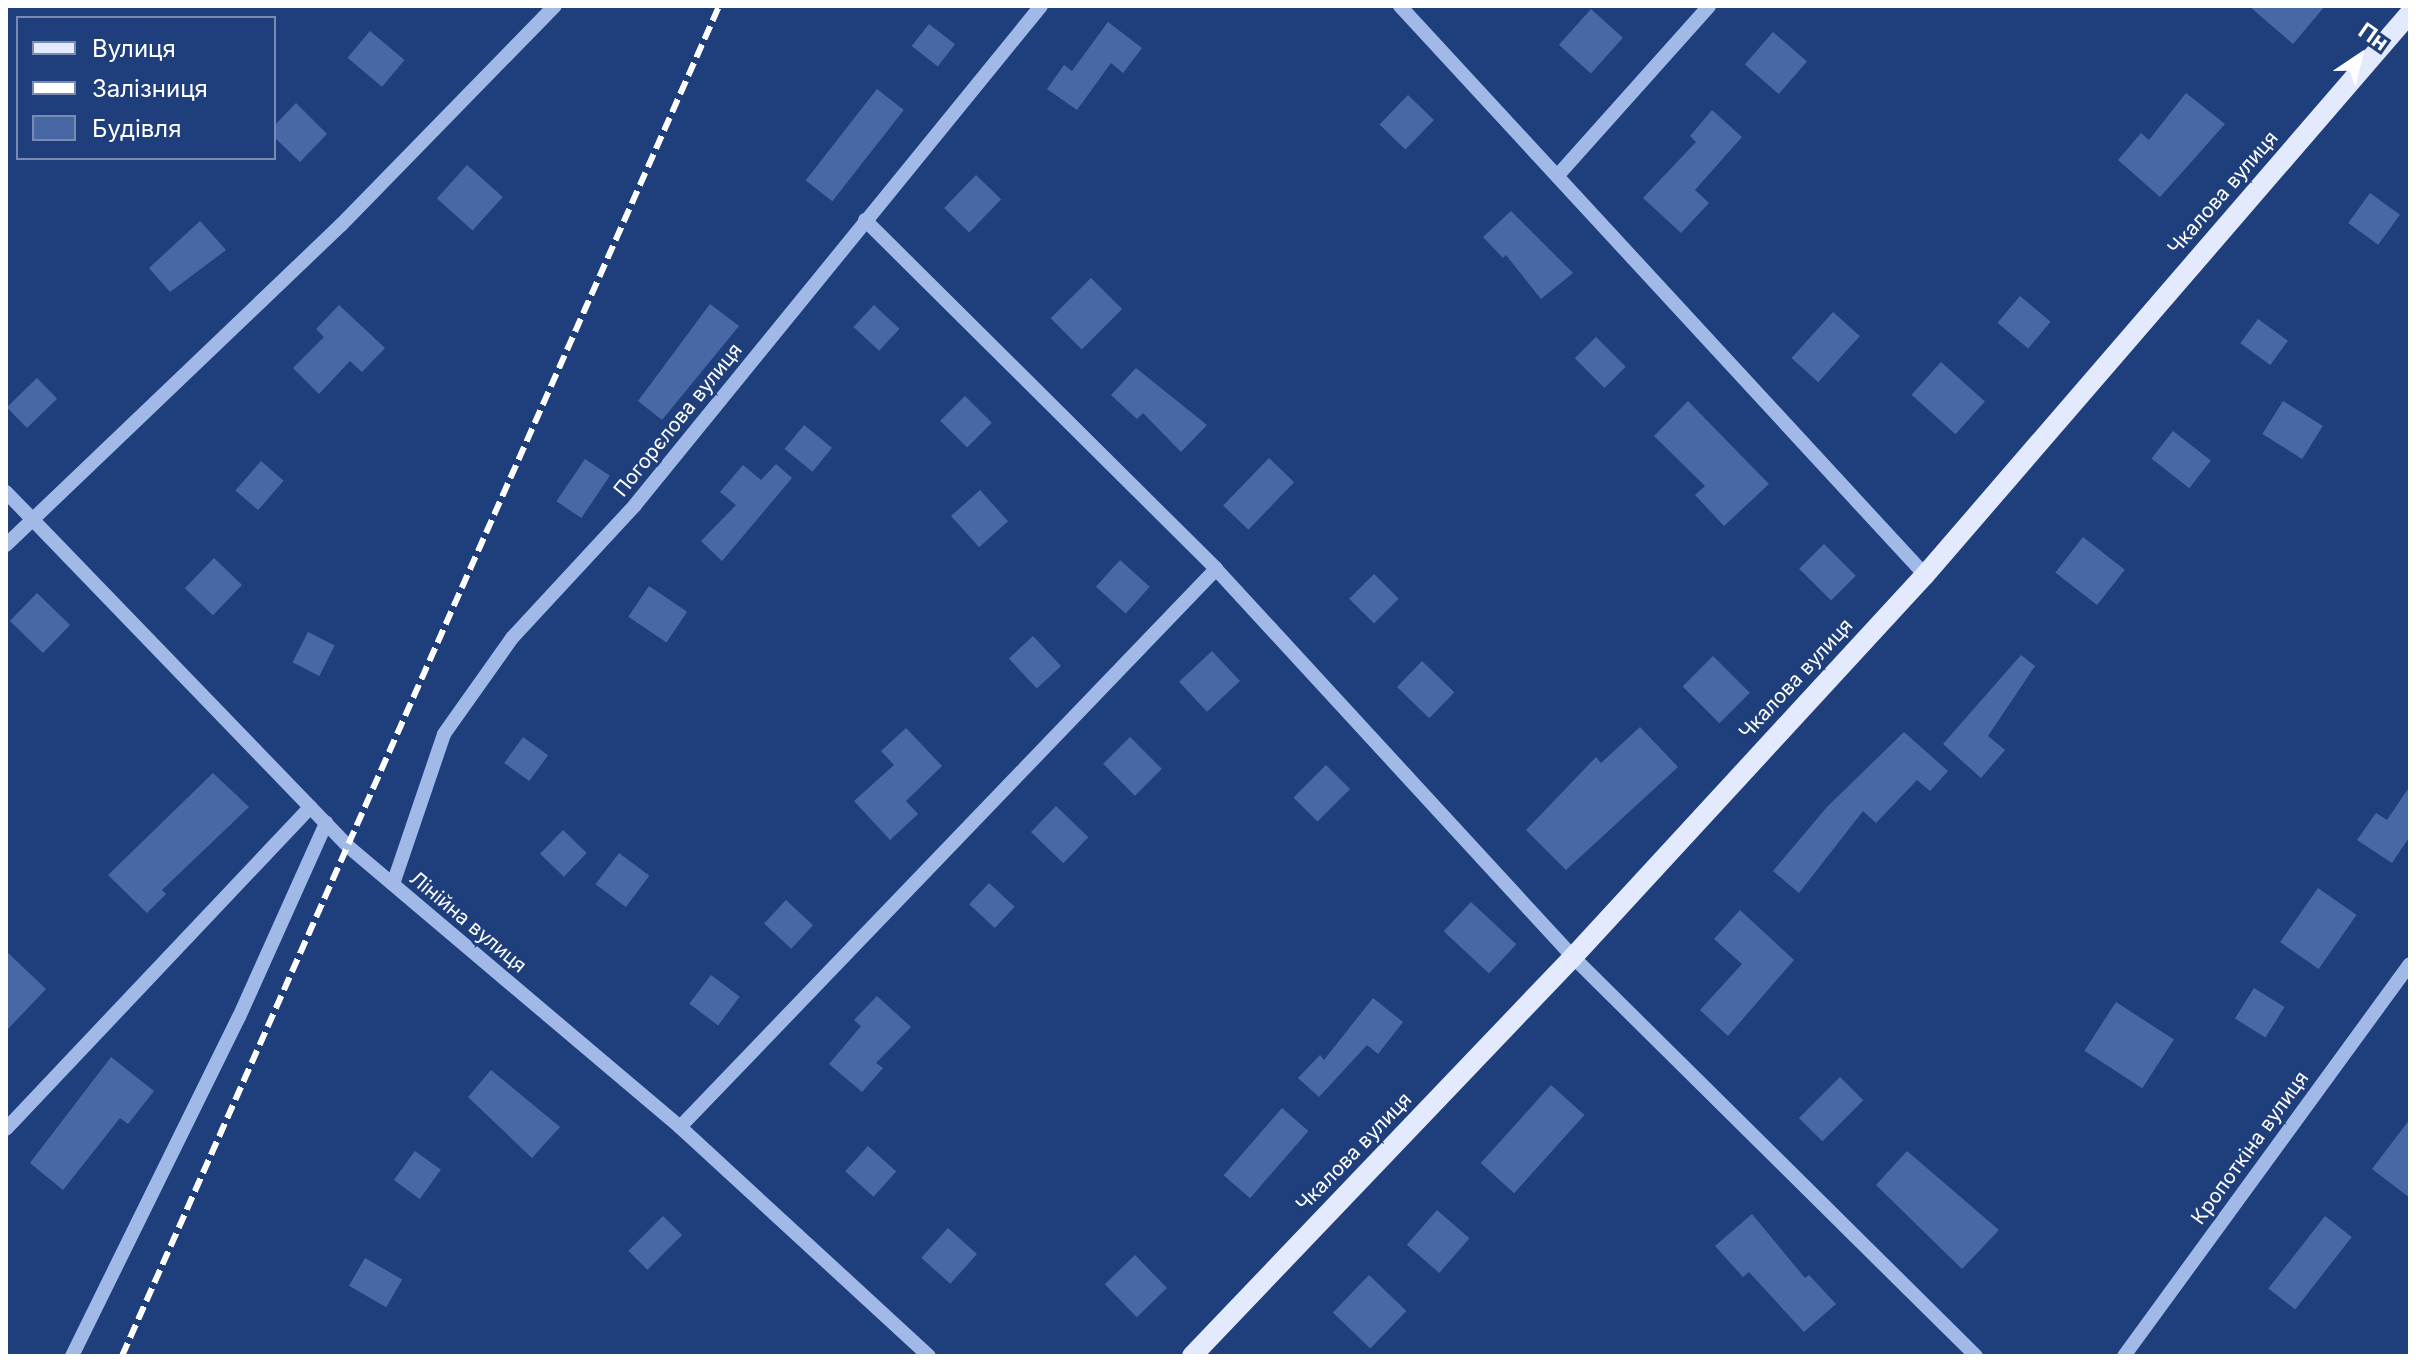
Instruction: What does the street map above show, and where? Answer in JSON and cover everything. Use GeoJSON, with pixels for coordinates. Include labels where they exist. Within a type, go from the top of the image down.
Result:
{"type":"FeatureCollection","features":[{"type":"Feature","properties":{"kind":"main road","name":"Чкалова вулиця"},"geometry":{"type":"LineString","coordinates":[[1192,1356],[1573,957],[1925,575],[2410,13]]}},
{"type":"Feature","properties":{"kind":"street"},"geometry":{"type":"LineString","coordinates":[[6,545],[341,225],[555,6]]}},
{"type":"Feature","properties":{"kind":"street","name":"Погорєлова вулиця"},"geometry":{"type":"LineString","coordinates":[[393,884],[444,734],[512,638],[635,505],[1041,6]]}},
{"type":"Feature","properties":{"kind":"street"},"geometry":{"type":"LineString","coordinates":[[1400,6],[1559,174],[1925,575]]}},
{"type":"Feature","properties":{"kind":"street"},"geometry":{"type":"LineString","coordinates":[[1559,174],[1709,6]]}},
{"type":"Feature","properties":{"kind":"street"},"geometry":{"type":"LineString","coordinates":[[865,220],[1216,569],[1573,957],[1976,1356]]}},
{"type":"Feature","properties":{"kind":"street","name":"Лінійна вулиця"},"geometry":{"type":"LineString","coordinates":[[6,492],[326,823],[393,884],[680,1127],[929,1356]]}},
{"type":"Feature","properties":{"kind":"street"},"geometry":{"type":"LineString","coordinates":[[680,1127],[1216,569]]}},
{"type":"Feature","properties":{"kind":"street"},"geometry":{"type":"LineString","coordinates":[[6,1129],[310,807]]}},
{"type":"Feature","properties":{"kind":"street"},"geometry":{"type":"LineString","coordinates":[[72,1356],[239,1017],[326,823]]}},
{"type":"Feature","properties":{"kind":"street","name":"Кропоткіна вулиця"},"geometry":{"type":"LineString","coordinates":[[2124,1356],[2410,964]]}},
{"type":"Feature","properties":{"kind":"building"},"geometry":{"type":"Polygon","coordinates":[[[2249,6],[2325,6],[2293,44],[2249,6]]]}},
{"type":"Feature","properties":{"kind":"building"},"geometry":{"type":"Polygon","coordinates":[[[1591,9],[1623,38],[1591,73],[1559,45],[1591,9]]]}},
{"type":"Feature","properties":{"kind":"building"},"geometry":{"type":"Polygon","coordinates":[[[1108,22],[1142,48],[1123,73],[1111,63],[1077,110],[1047,89],[1064,65],[1072,71],[1108,22]]]}},
{"type":"Feature","properties":{"kind":"building"},"geometry":{"type":"Polygon","coordinates":[[[929,24],[955,44],[938,66],[912,46],[929,24]]]}},
{"type":"Feature","properties":{"kind":"building"},"geometry":{"type":"Polygon","coordinates":[[[370,31],[404,60],[382,87],[348,58],[370,31]]]}},
{"type":"Feature","properties":{"kind":"building"},"geometry":{"type":"Polygon","coordinates":[[[1773,32],[1807,62],[1779,94],[1745,64],[1773,32]]]}},
{"type":"Feature","properties":{"kind":"building"},"geometry":{"type":"Polygon","coordinates":[[[877,89],[904,110],[832,201],[806,180],[877,89]]]}},
{"type":"Feature","properties":{"kind":"building"},"geometry":{"type":"Polygon","coordinates":[[[2186,93],[2225,124],[2160,197],[2118,160],[2141,133],[2149,140],[2186,93]]]}},
{"type":"Feature","properties":{"kind":"building"},"geometry":{"type":"Polygon","coordinates":[[[1408,95],[1434,120],[1405,150],[1380,124],[1408,95]]]}},
{"type":"Feature","properties":{"kind":"building"},"geometry":{"type":"Polygon","coordinates":[[[296,103],[327,134],[300,162],[276,139],[276,124],[296,103]]]}},
{"type":"Feature","properties":{"kind":"building"},"geometry":{"type":"Polygon","coordinates":[[[1712,110],[1742,137],[1695,190],[1709,203],[1681,233],[1643,198],[1696,142],[1690,136],[1712,110]]]}},
{"type":"Feature","properties":{"kind":"building"},"geometry":{"type":"Polygon","coordinates":[[[467,165],[503,197],[473,231],[437,198],[467,165]]]}},
{"type":"Feature","properties":{"kind":"building"},"geometry":{"type":"Polygon","coordinates":[[[976,175],[1001,199],[969,232],[944,208],[976,175]]]}},
{"type":"Feature","properties":{"kind":"building"},"geometry":{"type":"Polygon","coordinates":[[[2370,193],[2400,215],[2378,245],[2348,223],[2370,193]]]}},
{"type":"Feature","properties":{"kind":"building"},"geometry":{"type":"Polygon","coordinates":[[[1511,211],[1573,273],[1541,299],[1506,255],[1503,258],[1483,237],[1511,211]]]}},
{"type":"Feature","properties":{"kind":"building"},"geometry":{"type":"Polygon","coordinates":[[[200,221],[226,250],[170,292],[149,268],[200,221]]]}},
{"type":"Feature","properties":{"kind":"building"},"geometry":{"type":"Polygon","coordinates":[[[1091,278],[1122,309],[1082,349],[1051,318],[1091,278]]]}},
{"type":"Feature","properties":{"kind":"building"},"geometry":{"type":"Polygon","coordinates":[[[2020,296],[2051,322],[2028,349],[1998,323],[2020,296]]]}},
{"type":"Feature","properties":{"kind":"building"},"geometry":{"type":"Polygon","coordinates":[[[710,304],[739,326],[662,420],[638,401],[710,304]]]}},
{"type":"Feature","properties":{"kind":"building"},"geometry":{"type":"Polygon","coordinates":[[[339,305],[385,348],[362,372],[350,361],[319,394],[293,368],[324,337],[316,329],[339,305]]]}},
{"type":"Feature","properties":{"kind":"building"},"geometry":{"type":"Polygon","coordinates":[[[874,305],[900,329],[879,351],[854,327],[874,305]]]}},
{"type":"Feature","properties":{"kind":"building"},"geometry":{"type":"Polygon","coordinates":[[[1833,312],[1860,336],[1818,382],[1792,358],[1833,312]]]}},
{"type":"Feature","properties":{"kind":"building"},"geometry":{"type":"Polygon","coordinates":[[[2258,319],[2288,341],[2270,365],[2240,343],[2258,319]]]}},
{"type":"Feature","properties":{"kind":"building"},"geometry":{"type":"Polygon","coordinates":[[[1596,337],[1626,367],[1604,388],[1575,358],[1596,337]]]}},
{"type":"Feature","properties":{"kind":"building"},"geometry":{"type":"Polygon","coordinates":[[[1941,362],[1985,401],[1955,434],[1912,395],[1941,362]]]}},
{"type":"Feature","properties":{"kind":"building"},"geometry":{"type":"Polygon","coordinates":[[[1136,368],[1207,425],[1181,452],[1143,413],[1137,419],[1111,395],[1136,368]]]}},
{"type":"Feature","properties":{"kind":"building"},"geometry":{"type":"Polygon","coordinates":[[[37,378],[57,399],[27,428],[7,407],[37,378]]]}},
{"type":"Feature","properties":{"kind":"building"},"geometry":{"type":"Polygon","coordinates":[[[965,396],[992,423],[967,448],[940,421],[965,396]]]}},
{"type":"Feature","properties":{"kind":"building"},"geometry":{"type":"Polygon","coordinates":[[[1688,401],[1769,484],[1724,526],[1695,495],[1705,486],[1654,436],[1688,401]]]}},
{"type":"Feature","properties":{"kind":"building"},"geometry":{"type":"Polygon","coordinates":[[[2283,401],[2323,426],[2302,459],[2262,434],[2283,401]]]}},
{"type":"Feature","properties":{"kind":"building"},"geometry":{"type":"Polygon","coordinates":[[[804,425],[832,448],[812,472],[784,449],[804,425]]]}},
{"type":"Feature","properties":{"kind":"building"},"geometry":{"type":"Polygon","coordinates":[[[2173,431],[2211,461],[2189,488],[2151,459],[2173,431]]]}},
{"type":"Feature","properties":{"kind":"building"},"geometry":{"type":"Polygon","coordinates":[[[1269,458],[1294,482],[1248,530],[1223,505],[1269,458]]]}},
{"type":"Feature","properties":{"kind":"building"},"geometry":{"type":"Polygon","coordinates":[[[585,459],[610,476],[581,518],[556,501],[585,459]]]}},
{"type":"Feature","properties":{"kind":"building"},"geometry":{"type":"Polygon","coordinates":[[[261,461],[284,481],[258,510],[235,490],[261,461]]]}},
{"type":"Feature","properties":{"kind":"building"},"geometry":{"type":"Polygon","coordinates":[[[776,464],[792,478],[722,561],[701,541],[736,505],[720,492],[743,465],[761,480],[776,464]]]}},
{"type":"Feature","properties":{"kind":"building"},"geometry":{"type":"Polygon","coordinates":[[[980,490],[1008,521],[979,547],[951,516],[980,490]]]}},
{"type":"Feature","properties":{"kind":"building"},"geometry":{"type":"Polygon","coordinates":[[[2083,537],[2125,570],[2097,605],[2055,572],[2083,537]]]}},
{"type":"Feature","properties":{"kind":"building"},"geometry":{"type":"Polygon","coordinates":[[[1824,544],[1856,576],[1831,601],[1799,569],[1824,544]]]}},
{"type":"Feature","properties":{"kind":"building"},"geometry":{"type":"Polygon","coordinates":[[[214,558],[242,585],[213,615],[185,588],[214,558]]]}},
{"type":"Feature","properties":{"kind":"building"},"geometry":{"type":"Polygon","coordinates":[[[1120,560],[1150,587],[1126,614],[1096,587],[1120,560]]]}},
{"type":"Feature","properties":{"kind":"building"},"geometry":{"type":"Polygon","coordinates":[[[1374,574],[1399,599],[1374,623],[1349,599],[1374,574]]]}},
{"type":"Feature","properties":{"kind":"building"},"geometry":{"type":"Polygon","coordinates":[[[649,586],[687,612],[666,642],[628,617],[649,586]]]}},
{"type":"Feature","properties":{"kind":"building"},"geometry":{"type":"Polygon","coordinates":[[[37,593],[70,625],[43,653],[10,621],[37,593]]]}},
{"type":"Feature","properties":{"kind":"building"},"geometry":{"type":"Polygon","coordinates":[[[308,632],[335,646],[319,676],[293,662],[308,632]]]}},
{"type":"Feature","properties":{"kind":"building"},"geometry":{"type":"Polygon","coordinates":[[[1033,636],[1061,666],[1037,688],[1009,659],[1033,636]]]}},
{"type":"Feature","properties":{"kind":"building"},"geometry":{"type":"Polygon","coordinates":[[[1212,651],[1240,681],[1207,712],[1179,682],[1212,651]]]}},
{"type":"Feature","properties":{"kind":"building"},"geometry":{"type":"Polygon","coordinates":[[[2021,655],[2035,666],[1988,736],[2005,750],[1981,778],[1943,744],[2021,655]]]}},
{"type":"Feature","properties":{"kind":"building"},"geometry":{"type":"Polygon","coordinates":[[[1713,656],[1750,693],[1719,723],[1683,686],[1713,656]]]}},
{"type":"Feature","properties":{"kind":"building"},"geometry":{"type":"Polygon","coordinates":[[[1422,661],[1454,692],[1429,718],[1397,687],[1422,661]]]}},
{"type":"Feature","properties":{"kind":"building"},"geometry":{"type":"Polygon","coordinates":[[[1640,727],[1678,767],[1566,870],[1526,830],[1596,757],[1601,763],[1640,727]]]}},
{"type":"Feature","properties":{"kind":"building"},"geometry":{"type":"Polygon","coordinates":[[[906,728],[942,766],[906,801],[918,814],[890,840],[854,801],[894,765],[881,751],[906,728]]]}},
{"type":"Feature","properties":{"kind":"building"},"geometry":{"type":"Polygon","coordinates":[[[1904,732],[1948,771],[1930,791],[1917,780],[1876,823],[1863,811],[1799,893],[1773,871],[1827,807],[1904,732]]]}},
{"type":"Feature","properties":{"kind":"building"},"geometry":{"type":"Polygon","coordinates":[[[523,737],[548,755],[529,781],[504,763],[523,737]]]}},
{"type":"Feature","properties":{"kind":"building"},"geometry":{"type":"Polygon","coordinates":[[[1130,737],[1162,769],[1135,796],[1103,764],[1130,737]]]}},
{"type":"Feature","properties":{"kind":"building"},"geometry":{"type":"Polygon","coordinates":[[[1326,765],[1350,789],[1318,822],[1293,798],[1326,765]]]}},
{"type":"Feature","properties":{"kind":"building"},"geometry":{"type":"Polygon","coordinates":[[[213,773],[249,807],[162,890],[166,894],[147,913],[108,875],[213,773]]]}},
{"type":"Feature","properties":{"kind":"building"},"geometry":{"type":"Polygon","coordinates":[[[2410,786],[2410,836],[2392,863],[2357,840],[2376,813],[2387,820],[2410,786]]]}},
{"type":"Feature","properties":{"kind":"building"},"geometry":{"type":"Polygon","coordinates":[[[1056,806],[1088,837],[1063,863],[1031,832],[1056,806]]]}},
{"type":"Feature","properties":{"kind":"building"},"geometry":{"type":"Polygon","coordinates":[[[563,830],[587,853],[564,877],[540,854],[563,830]]]}},
{"type":"Feature","properties":{"kind":"building"},"geometry":{"type":"Polygon","coordinates":[[[619,853],[649,876],[626,907],[596,884],[619,853]]]}},
{"type":"Feature","properties":{"kind":"building"},"geometry":{"type":"Polygon","coordinates":[[[989,883],[1015,907],[995,928],[969,904],[989,883]]]}},
{"type":"Feature","properties":{"kind":"building"},"geometry":{"type":"Polygon","coordinates":[[[2318,888],[2357,915],[2319,969],[2280,942],[2318,888]]]}},
{"type":"Feature","properties":{"kind":"building"},"geometry":{"type":"Polygon","coordinates":[[[786,900],[813,925],[791,949],[764,923],[786,900]]]}},
{"type":"Feature","properties":{"kind":"building"},"geometry":{"type":"Polygon","coordinates":[[[1471,902],[1516,944],[1489,974],[1444,931],[1471,902]]]}},
{"type":"Feature","properties":{"kind":"building"},"geometry":{"type":"Polygon","coordinates":[[[1740,910],[1794,960],[1728,1036],[1700,1010],[1742,964],[1714,939],[1740,910]]]}},
{"type":"Feature","properties":{"kind":"building"},"geometry":{"type":"Polygon","coordinates":[[[6,951],[46,989],[6,1031],[6,951]]]}},
{"type":"Feature","properties":{"kind":"building"},"geometry":{"type":"Polygon","coordinates":[[[711,975],[740,997],[718,1025],[689,1004],[711,975]]]}},
{"type":"Feature","properties":{"kind":"building"},"geometry":{"type":"Polygon","coordinates":[[[2254,988],[2285,1007],[2265,1038],[2235,1019],[2254,988]]]}},
{"type":"Feature","properties":{"kind":"building"},"geometry":{"type":"Polygon","coordinates":[[[877,996],[911,1027],[876,1063],[883,1068],[862,1092],[829,1064],[861,1026],[854,1020],[877,996]]]}},
{"type":"Feature","properties":{"kind":"building"},"geometry":{"type":"Polygon","coordinates":[[[1373,998],[1403,1022],[1378,1054],[1367,1045],[1319,1097],[1298,1078],[1320,1055],[1324,1060],[1373,998]]]}},
{"type":"Feature","properties":{"kind":"building"},"geometry":{"type":"Polygon","coordinates":[[[2116,1002],[2174,1040],[2142,1088],[2084,1051],[2116,1002]]]}},
{"type":"Feature","properties":{"kind":"building"},"geometry":{"type":"Polygon","coordinates":[[[111,1057],[154,1091],[128,1124],[120,1118],[63,1190],[30,1163],[111,1057]]]}},
{"type":"Feature","properties":{"kind":"building"},"geometry":{"type":"Polygon","coordinates":[[[491,1070],[560,1127],[532,1158],[468,1097],[491,1070]]]}},
{"type":"Feature","properties":{"kind":"building"},"geometry":{"type":"Polygon","coordinates":[[[1840,1077],[1863,1100],[1822,1141],[1799,1118],[1840,1077]]]}},
{"type":"Feature","properties":{"kind":"building"},"geometry":{"type":"Polygon","coordinates":[[[1551,1085],[1584,1115],[1514,1193],[1481,1163],[1551,1085]]]}},
{"type":"Feature","properties":{"kind":"building"},"geometry":{"type":"Polygon","coordinates":[[[1282,1108],[1308,1131],[1250,1198],[1224,1175],[1282,1108]]]}},
{"type":"Feature","properties":{"kind":"building"},"geometry":{"type":"Polygon","coordinates":[[[2410,1119],[2410,1198],[2372,1169],[2410,1119]]]}},
{"type":"Feature","properties":{"kind":"building"},"geometry":{"type":"Polygon","coordinates":[[[868,1146],[896,1171],[873,1197],[845,1171],[868,1146]]]}},
{"type":"Feature","properties":{"kind":"building"},"geometry":{"type":"Polygon","coordinates":[[[415,1151],[441,1170],[420,1199],[394,1180],[415,1151]]]}},
{"type":"Feature","properties":{"kind":"building"},"geometry":{"type":"Polygon","coordinates":[[[1907,1151],[1999,1230],[1962,1269],[1876,1185],[1907,1151]]]}},
{"type":"Feature","properties":{"kind":"building"},"geometry":{"type":"Polygon","coordinates":[[[1437,1210],[1469,1238],[1439,1273],[1407,1245],[1437,1210]]]}},
{"type":"Feature","properties":{"kind":"building"},"geometry":{"type":"Polygon","coordinates":[[[1752,1214],[1805,1278],[1809,1275],[1836,1304],[1804,1332],[1749,1272],[1743,1277],[1715,1246],[1752,1214]]]}},
{"type":"Feature","properties":{"kind":"building"},"geometry":{"type":"Polygon","coordinates":[[[663,1216],[682,1235],[647,1270],[628,1251],[663,1216]]]}},
{"type":"Feature","properties":{"kind":"building"},"geometry":{"type":"Polygon","coordinates":[[[2325,1216],[2352,1237],[2295,1309],[2268,1288],[2325,1216]]]}},
{"type":"Feature","properties":{"kind":"building"},"geometry":{"type":"Polygon","coordinates":[[[948,1228],[977,1254],[950,1284],[921,1258],[948,1228]]]}},
{"type":"Feature","properties":{"kind":"building"},"geometry":{"type":"Polygon","coordinates":[[[1135,1255],[1167,1288],[1137,1317],[1105,1284],[1135,1255]]]}},
{"type":"Feature","properties":{"kind":"building"},"geometry":{"type":"Polygon","coordinates":[[[365,1258],[402,1280],[386,1307],[349,1286],[365,1258]]]}},
{"type":"Feature","properties":{"kind":"building"},"geometry":{"type":"Polygon","coordinates":[[[1369,1275],[1406,1311],[1370,1349],[1333,1312],[1369,1275]]]}},
{"type":"Feature","properties":{"kind":"railway"},"geometry":{"type":"LineString","coordinates":[[122,1356],[719,6]]}}]}
